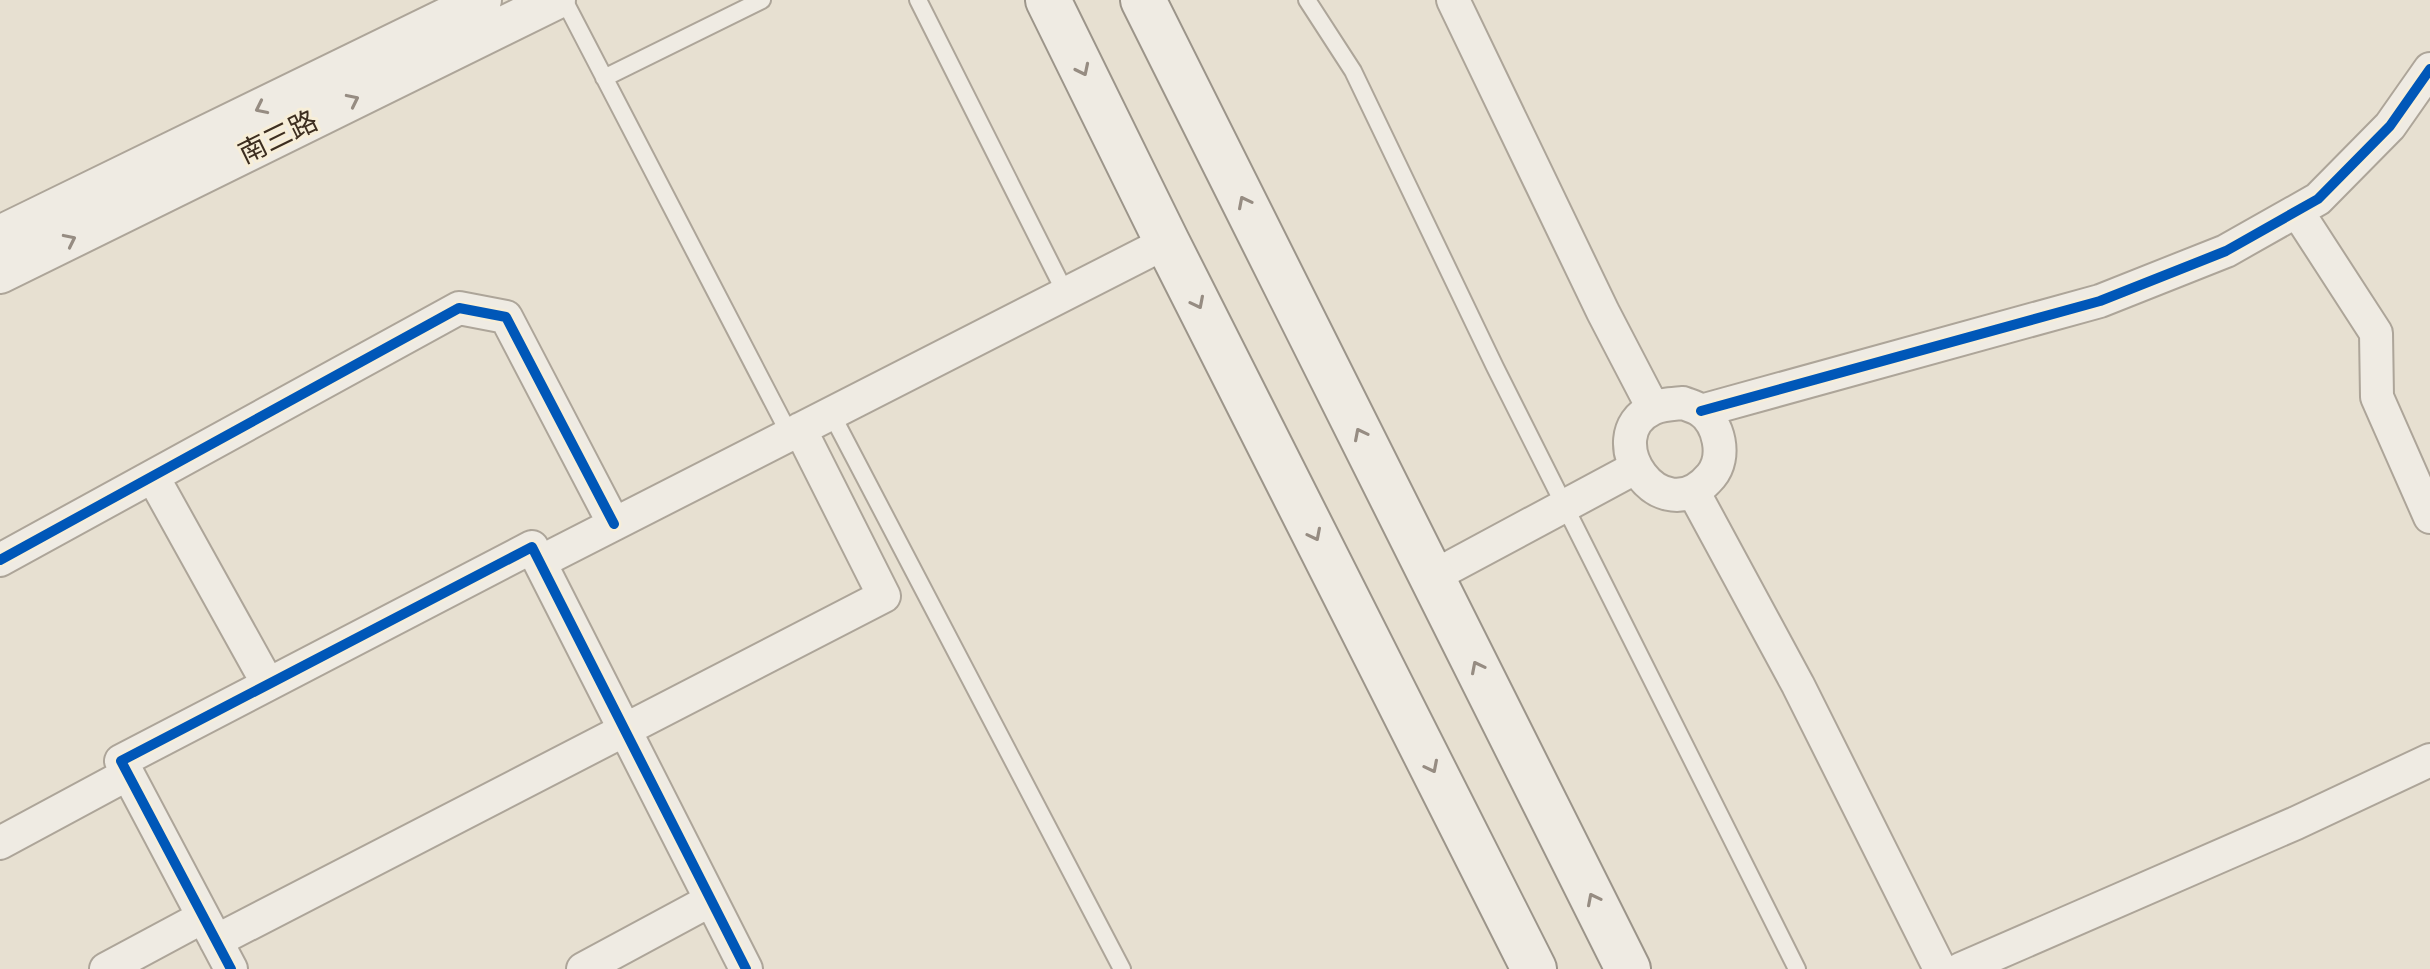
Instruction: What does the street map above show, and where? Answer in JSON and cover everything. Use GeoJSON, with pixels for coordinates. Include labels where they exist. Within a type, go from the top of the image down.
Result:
{"type":"FeatureCollection","features":[{"type":"Feature","properties":{"kind":"main road"},"geometry":{"type":"LineString","coordinates":[[1048,0],[1534,969]]}},
{"type":"Feature","properties":{"kind":"main road"},"geometry":{"type":"LineString","coordinates":[[1143,0],[1628,969]]}},
{"type":"Feature","properties":{"kind":"street","name":"南三路"},"geometry":{"type":"LineString","coordinates":[[0,235],[482,0]]}},
{"type":"Feature","properties":{"kind":"street","name":"南三路"},"geometry":{"type":"LineString","coordinates":[[0,274],[556,0]]}},
{"type":"Feature","properties":{"kind":"street"},"geometry":{"type":"LineString","coordinates":[[1453,0],[1603,312],[1653,408]]}},
{"type":"Feature","properties":{"kind":"street"},"geometry":{"type":"LineString","coordinates":[[1701,411],[2100,301],[2226,251],[2318,199],[2390,126],[2430,69]]}},
{"type":"Feature","properties":{"kind":"street"},"geometry":{"type":"LineString","coordinates":[[2297,211],[2376,333],[2377,397],[2430,517]]}},
{"type":"Feature","properties":{"kind":"street"},"geometry":{"type":"LineString","coordinates":[[540,562],[1167,242]]}},
{"type":"Feature","properties":{"kind":"street"},"geometry":{"type":"LineString","coordinates":[[0,560],[459,308],[506,317],[614,524]]}},
{"type":"Feature","properties":{"kind":"street"},"geometry":{"type":"LineString","coordinates":[[1683,403],[1701,411],[1716,430],[1720,452],[1713,474],[1693,491],[1669,495],[1650,485],[1635,468],[1631,450],[1632,432],[1642,416],[1653,408],[1683,403]]}},
{"type":"Feature","properties":{"kind":"street"},"geometry":{"type":"LineString","coordinates":[[106,969],[210,929],[625,730],[884,596],[795,432]]}},
{"type":"Feature","properties":{"kind":"street"},"geometry":{"type":"LineString","coordinates":[[1432,577],[1635,468]]}},
{"type":"Feature","properties":{"kind":"street"},"geometry":{"type":"LineString","coordinates":[[153,477],[268,684]]}},
{"type":"Feature","properties":{"kind":"street"},"geometry":{"type":"LineString","coordinates":[[1693,491],[1798,685],[1940,969]]}},
{"type":"Feature","properties":{"kind":"street"},"geometry":{"type":"LineString","coordinates":[[231,969],[121,761],[532,547],[746,969]]}},
{"type":"Feature","properties":{"kind":"street"},"geometry":{"type":"LineString","coordinates":[[1961,969],[2296,823],[2430,760]]}},
{"type":"Feature","properties":{"kind":"street"},"geometry":{"type":"LineString","coordinates":[[0,843],[128,774]]}},
{"type":"Feature","properties":{"kind":"street"},"geometry":{"type":"LineString","coordinates":[[583,969],[711,900]]}},
{"type":"Feature","properties":{"kind":"lane"},"geometry":{"type":"LineString","coordinates":[[564,0],[795,432]]}},
{"type":"Feature","properties":{"kind":"lane"},"geometry":{"type":"LineString","coordinates":[[604,78],[762,0]]}},
{"type":"Feature","properties":{"kind":"lane"},"geometry":{"type":"LineString","coordinates":[[918,0],[1066,294]]}},
{"type":"Feature","properties":{"kind":"lane"},"geometry":{"type":"LineString","coordinates":[[1307,0],[1353,71],[1797,969]]}},
{"type":"Feature","properties":{"kind":"lane"},"geometry":{"type":"LineString","coordinates":[[831,413],[1122,969]]}},
{"type":"Feature","properties":{"kind":"cycle path"},"geometry":{"type":"LineString","coordinates":[[1701,411],[2100,301],[2226,251],[2318,199],[2390,126],[2430,69]]}},
{"type":"Feature","properties":{"kind":"cycle path"},"geometry":{"type":"LineString","coordinates":[[0,560],[459,308],[506,317],[614,524]]}},
{"type":"Feature","properties":{"kind":"cycle path"},"geometry":{"type":"LineString","coordinates":[[231,969],[121,761],[532,547],[746,969]]}}]}
